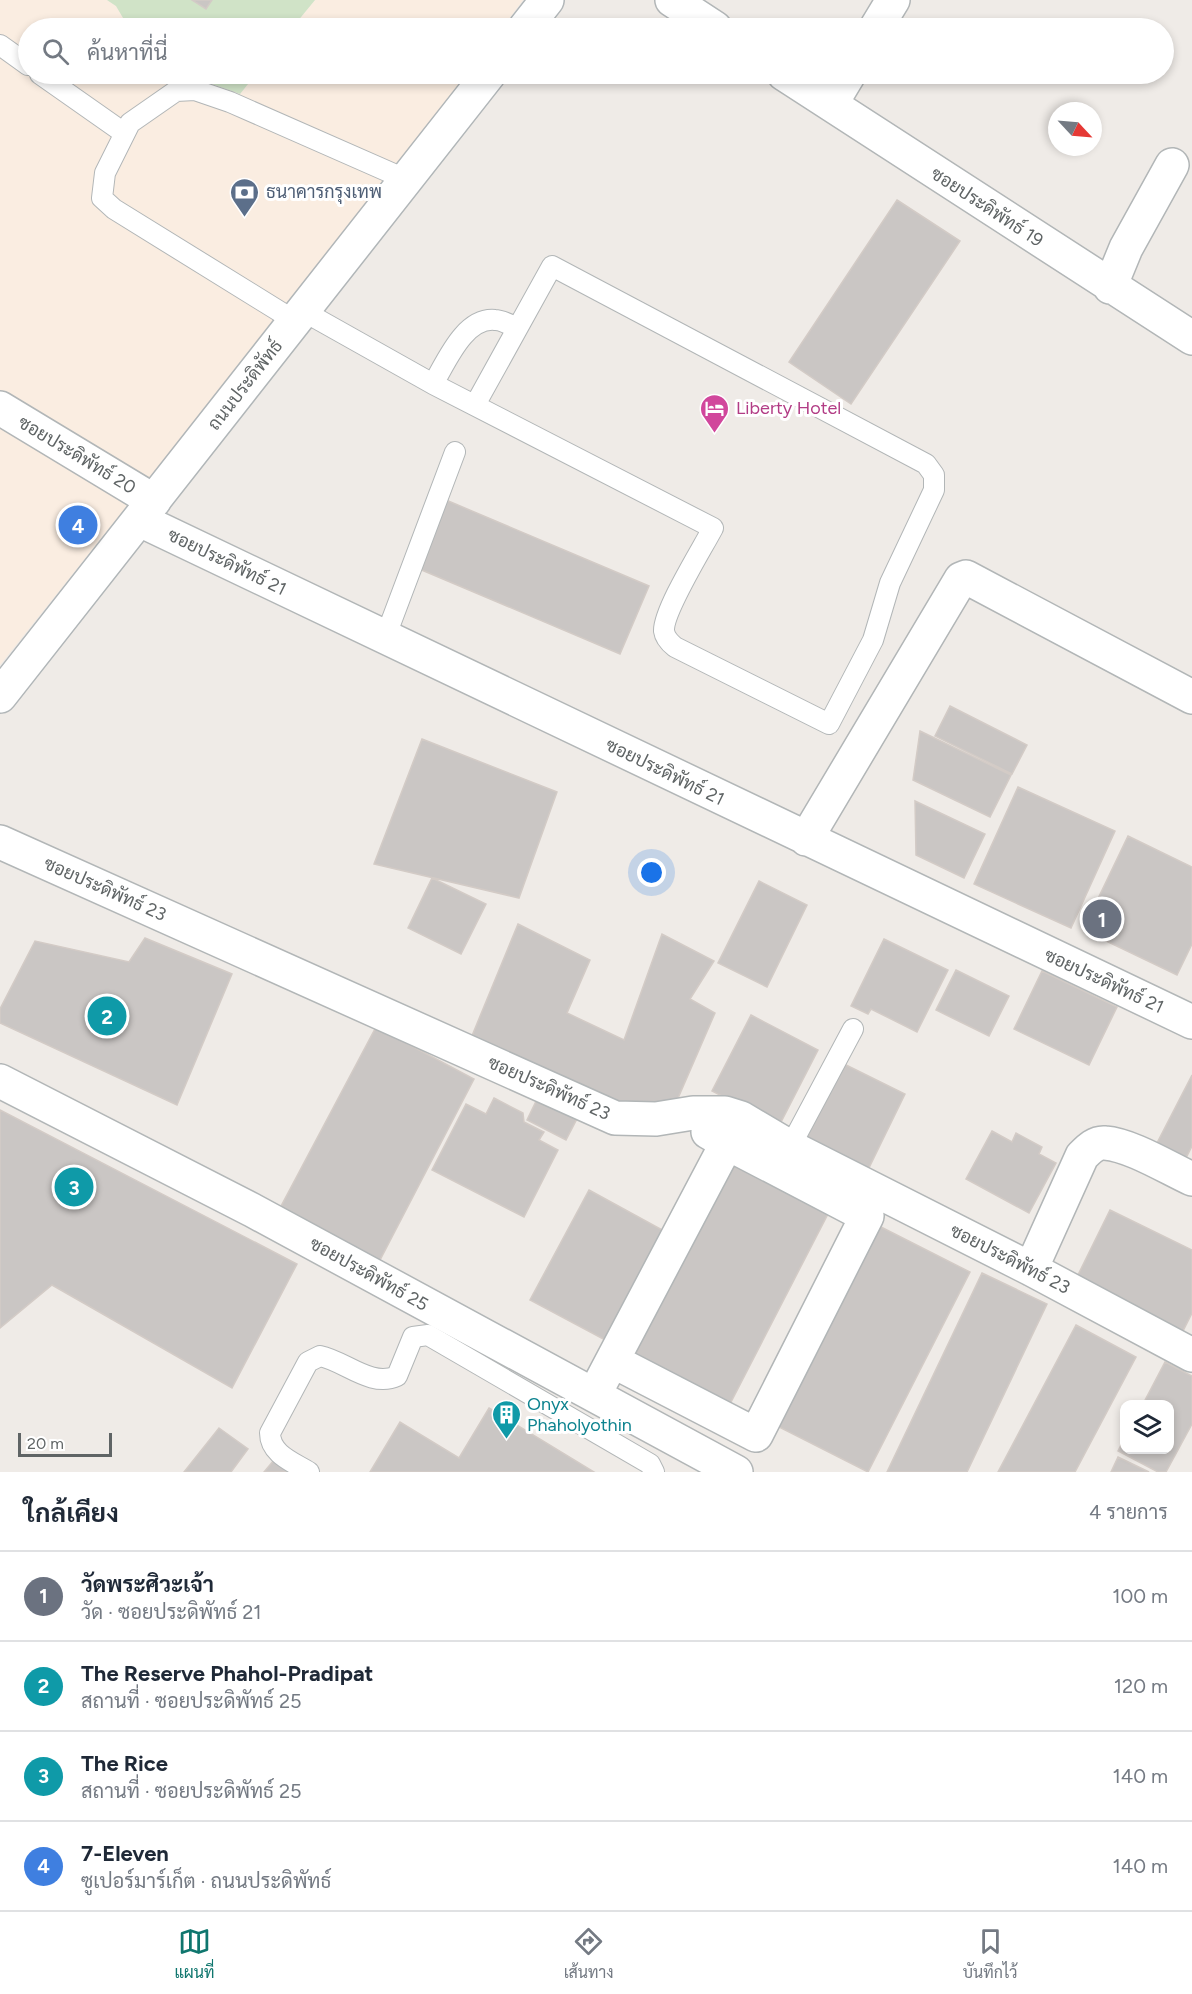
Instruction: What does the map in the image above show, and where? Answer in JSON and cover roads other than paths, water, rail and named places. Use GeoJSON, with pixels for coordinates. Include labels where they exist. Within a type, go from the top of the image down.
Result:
{"type":"FeatureCollection","features":[{"type":"Feature","properties":{"kind":"street"},"geometry":{"type":"LineString","coordinates":[[533,18],[547,0]]}},
{"type":"Feature","properties":{"kind":"street"},"geometry":{"type":"LineString","coordinates":[[672,0],[700,18]]}},
{"type":"Feature","properties":{"kind":"street"},"geometry":{"type":"LineString","coordinates":[[882,18],[893,0]]}},
{"type":"Feature","properties":{"kind":"street","name":"ถนนประดิพัทธ์"},"geometry":{"type":"LineString","coordinates":[[0,696],[481,84]]}},
{"type":"Feature","properties":{"kind":"street","name":"ซอยประดิพัทธ์ 19"},"geometry":{"type":"LineString","coordinates":[[800,84],[1192,338]]}},
{"type":"Feature","properties":{"kind":"street"},"geometry":{"type":"LineString","coordinates":[[831,104],[843,84]]}},
{"type":"Feature","properties":{"kind":"street"},"geometry":{"type":"LineString","coordinates":[[1110,287],[1126,248],[1172,165]]}},
{"type":"Feature","properties":{"kind":"street","name":"ซอยประดิพัทธ์ 20"},"geometry":{"type":"LineString","coordinates":[[0,408],[147,511]]}},
{"type":"Feature","properties":{"kind":"street","name":"ซอยประดิพัทธ์ 21"},"geometry":{"type":"LineString","coordinates":[[147,511],[385,638],[1192,1022]]}},
{"type":"Feature","properties":{"kind":"street"},"geometry":{"type":"LineString","coordinates":[[806,839],[962,579],[966,577],[1192,697]]}},
{"type":"Feature","properties":{"kind":"street","name":"ซอยประดิพัทธ์ 23"},"geometry":{"type":"LineString","coordinates":[[0,842],[615,1118],[724,1113],[741,1118],[790,1147],[1031,1269],[1192,1355]]}},
{"type":"Feature","properties":{"kind":"street","name":"ซอยประดิพัทธ์ 25"},"geometry":{"type":"LineString","coordinates":[[0,1081],[252,1210],[736,1472]]}},
{"type":"Feature","properties":{"kind":"street"},"geometry":{"type":"LineString","coordinates":[[613,1361],[756,1435],[867,1216],[674,1116]]}},
{"type":"Feature","properties":{"kind":"street"},"geometry":{"type":"LineString","coordinates":[[593,1396],[727,1143]]}},
{"type":"Feature","properties":{"kind":"street"},"geometry":{"type":"LineString","coordinates":[[1031,1269],[1082,1156],[1092,1146],[1103,1143],[1124,1149],[1192,1179]]}},
{"type":"Feature","properties":{"kind":"lane"},"geometry":{"type":"LineString","coordinates":[[0,45],[18,58]]}},
{"type":"Feature","properties":{"kind":"lane"},"geometry":{"type":"LineString","coordinates":[[54,84],[124,133]]}},
{"type":"Feature","properties":{"kind":"lane"},"geometry":{"type":"LineString","coordinates":[[405,180],[230,102],[195,90],[176,92],[130,123],[105,173],[102,198],[114,209],[299,316],[713,528],[667,616],[664,633],[668,641],[675,647],[828,724],[873,640],[890,583],[931,496],[935,483],[930,468],[926,464],[552,266],[475,405]]}},
{"type":"Feature","properties":{"kind":"lane"},"geometry":{"type":"LineString","coordinates":[[433,384],[463,335],[482,321],[496,320],[517,328]]}},
{"type":"Feature","properties":{"kind":"lane"},"geometry":{"type":"LineString","coordinates":[[385,638],[455,452]]}},
{"type":"Feature","properties":{"kind":"lane"},"geometry":{"type":"LineString","coordinates":[[790,1147],[853,1029]]}},
{"type":"Feature","properties":{"kind":"lane"},"geometry":{"type":"LineString","coordinates":[[309,1472],[277,1452],[270,1442],[270,1433],[308,1362],[320,1356],[376,1380],[388,1380],[397,1376],[413,1337],[421,1334],[428,1335],[650,1464],[654,1472]]}},
{"type":"Feature","properties":{"kind":"place","name":"ธนาคารกรุงเทพ"},"geometry":{"type":"Point","coordinates":[245,218]}},
{"type":"Feature","properties":{"kind":"place","name":"Liberty Hotel"},"geometry":{"type":"Point","coordinates":[715,434]}},
{"type":"Feature","properties":{"kind":"place","name":"7-Eleven"},"geometry":{"type":"Point","coordinates":[78,525]}},
{"type":"Feature","properties":{"kind":"place","name":"วัดพระศิวะเจ้า"},"geometry":{"type":"Point","coordinates":[1102,919]}},
{"type":"Feature","properties":{"kind":"place","name":"The Reserve Phahol-Pradipat"},"geometry":{"type":"Point","coordinates":[107,1016]}},
{"type":"Feature","properties":{"kind":"place","name":"The Rice"},"geometry":{"type":"Point","coordinates":[74,1187]}},
{"type":"Feature","properties":{"kind":"place","name":"Onyx Phaholyothin"},"geometry":{"type":"Point","coordinates":[506,1440]}}]}
